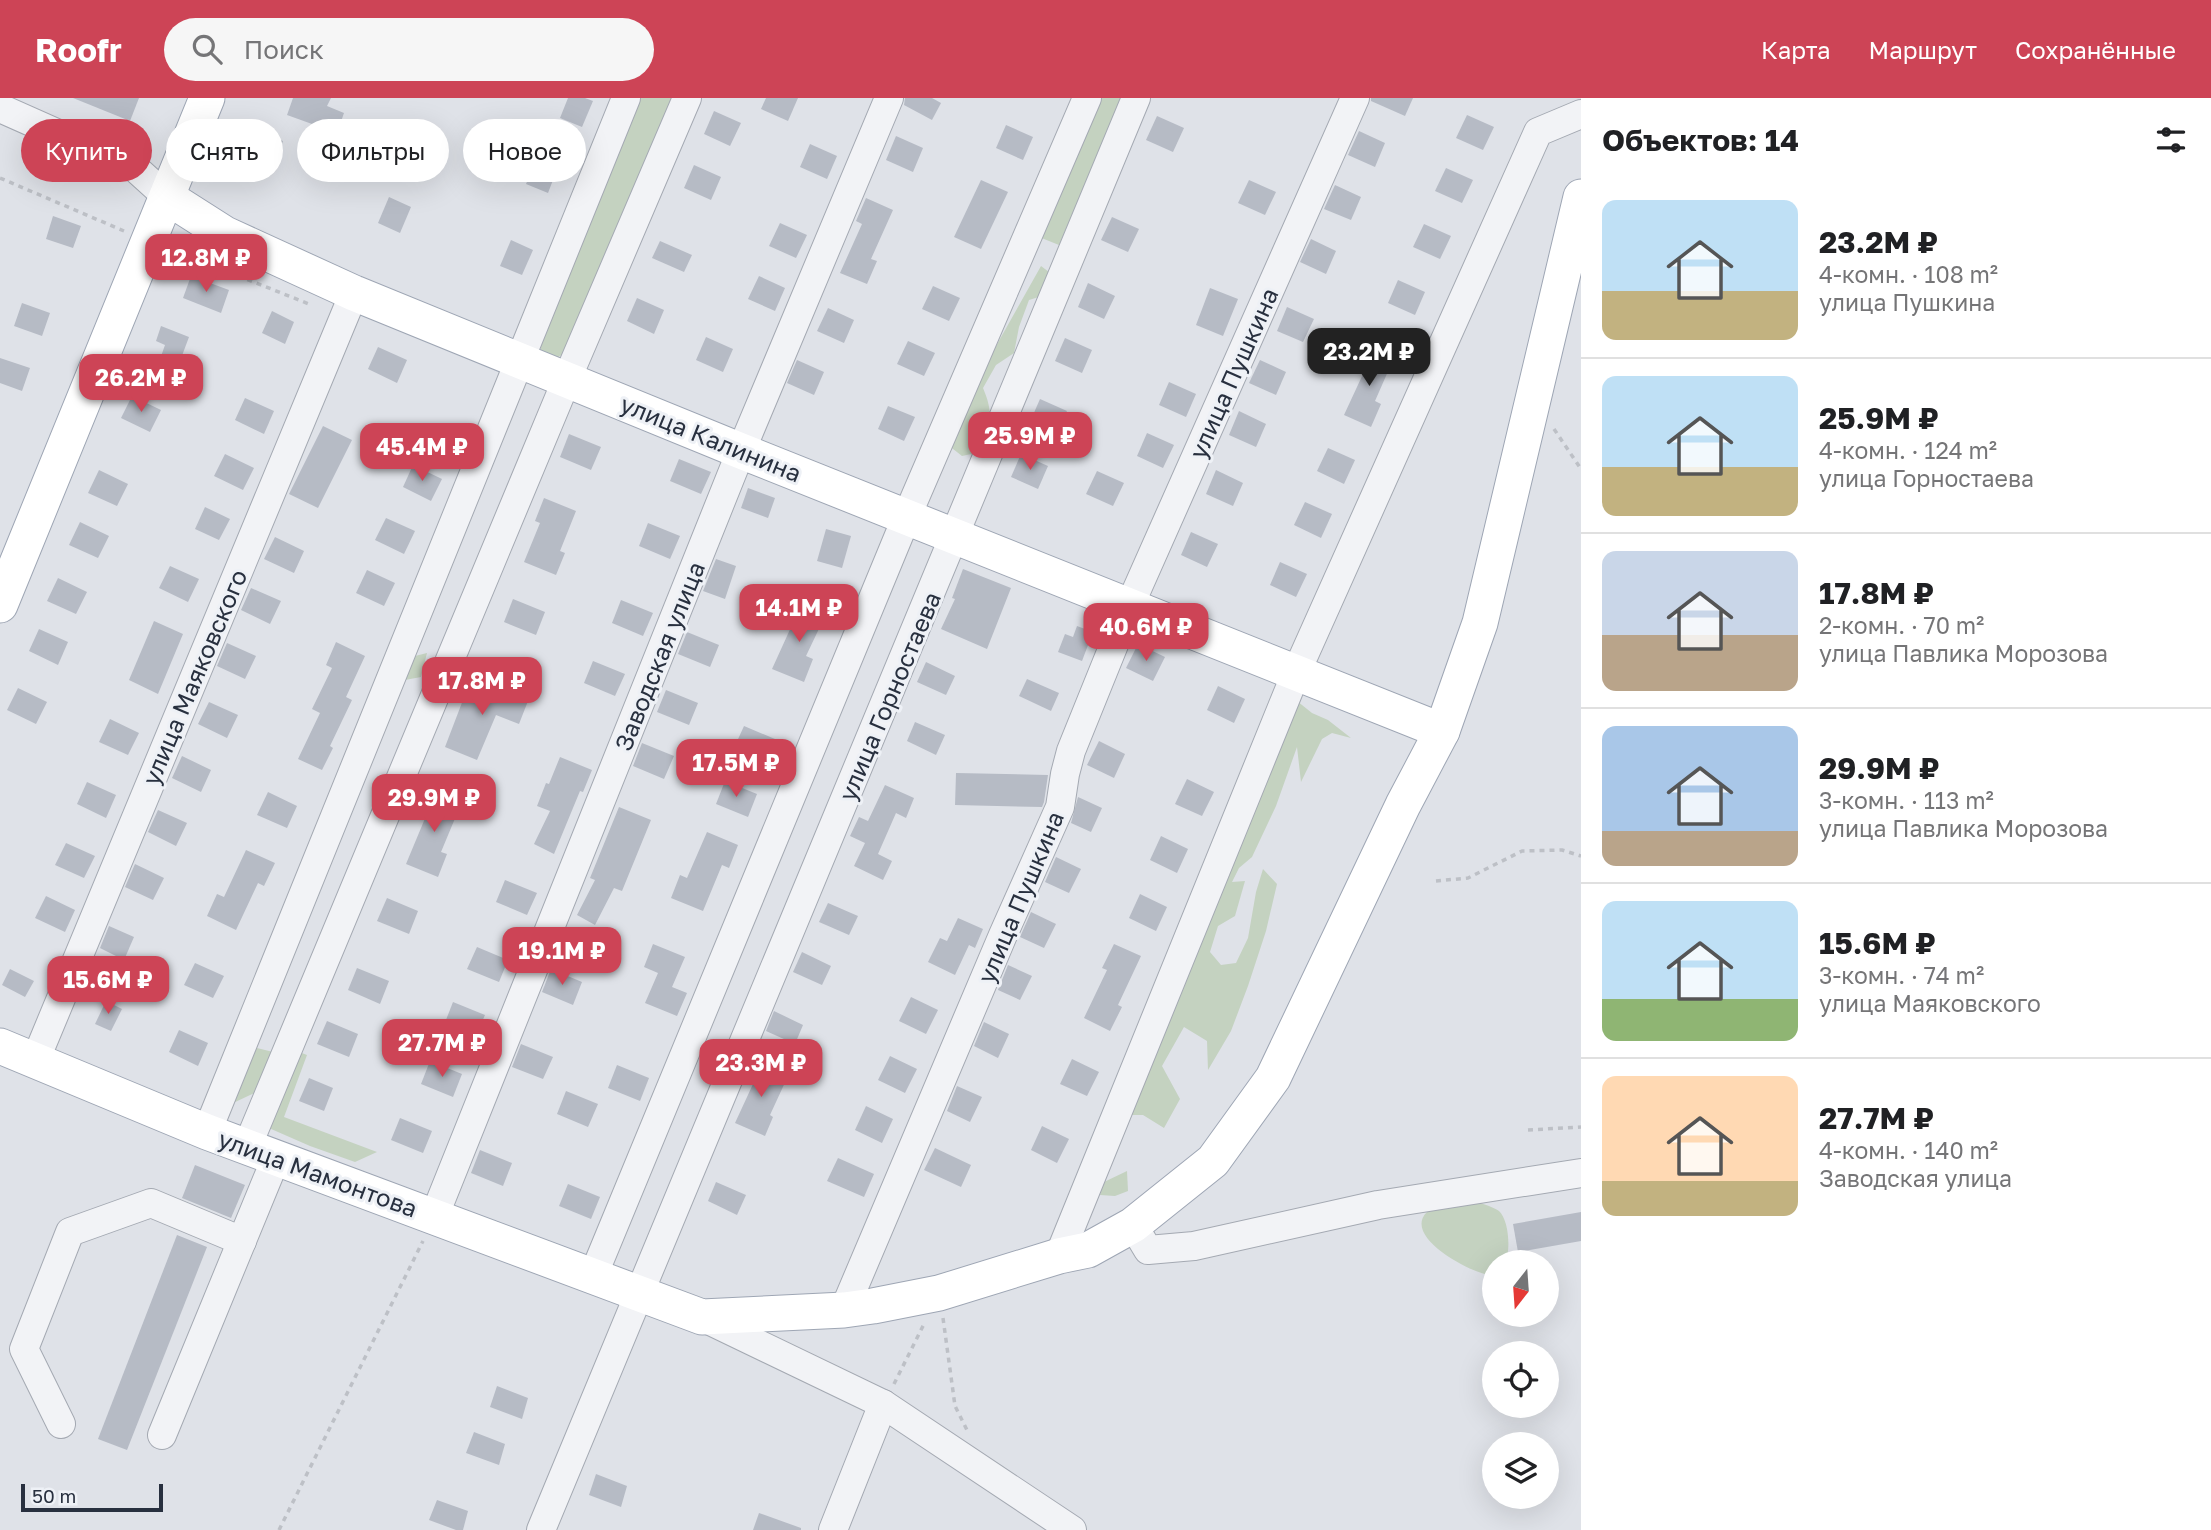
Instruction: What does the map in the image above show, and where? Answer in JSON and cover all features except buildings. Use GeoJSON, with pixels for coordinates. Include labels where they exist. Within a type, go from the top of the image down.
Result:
{"type":"FeatureCollection","features":[{"type":"Feature","properties":{"kind":"main road"},"geometry":{"type":"LineString","coordinates":[[0,605],[207,98]]}},
{"type":"Feature","properties":{"kind":"main road","name":"улица Калинина"},"geometry":{"type":"LineString","coordinates":[[167,197],[225,234],[349,305],[519,360],[1442,731]]}},
{"type":"Feature","properties":{"kind":"main road"},"geometry":{"type":"LineString","coordinates":[[638,1293],[702,1317],[844,1310],[939,1293],[1074,1253],[1141,1238],[1213,1161],[1273,1078],[1403,805],[1442,731],[1480,622],[1581,197]]}},
{"type":"Feature","properties":{"kind":"main road","name":"улица Мамонтова"},"geometry":{"type":"LineString","coordinates":[[0,1046],[207,1132],[638,1293]]}},
{"type":"Feature","properties":{"kind":"street"},"geometry":{"type":"LineString","coordinates":[[207,1132],[626,98]]}},
{"type":"Feature","properties":{"kind":"street"},"geometry":{"type":"LineString","coordinates":[[162,1435],[242,1241],[261,1152],[567,379],[687,98]]}},
{"type":"Feature","properties":{"kind":"street","name":"Заводская улица"},"geometry":{"type":"LineString","coordinates":[[434,1217],[741,451],[889,98]]}},
{"type":"Feature","properties":{"kind":"street","name":"улица Горностаева"},"geometry":{"type":"LineString","coordinates":[[593,1276],[906,516],[1087,98]]}},
{"type":"Feature","properties":{"kind":"street","name":"улица Горностаева"},"geometry":{"type":"LineString","coordinates":[[541,1530],[1136,98]]}},
{"type":"Feature","properties":{"kind":"street","name":"улица Пушкина"},"geometry":{"type":"LineString","coordinates":[[844,1310],[1060,807],[1072,751],[1130,605],[1355,98]]}},
{"type":"Feature","properties":{"kind":"street","name":"улица Калинина"},"geometry":{"type":"LineString","coordinates":[[0,108],[135,168],[167,197]]}},
{"type":"Feature","properties":{"kind":"street"},"geometry":{"type":"LineString","coordinates":[[1074,1253],[1296,673],[1538,132],[1581,114]]}},
{"type":"Feature","properties":{"kind":"street","name":"улица Маяковского"},"geometry":{"type":"LineString","coordinates":[[35,1061],[349,305]]}},
{"type":"Feature","properties":{"kind":"street"},"geometry":{"type":"LineString","coordinates":[[1141,1238],[1194,1246],[1378,1205],[1581,1173]]}},
{"type":"Feature","properties":{"kind":"street"},"geometry":{"type":"LineString","coordinates":[[61,1424],[24,1349],[70,1232],[150,1203],[242,1241]]}},
{"type":"Feature","properties":{"kind":"street"},"geometry":{"type":"LineString","coordinates":[[702,1317],[883,1404],[1072,1530]]}},
{"type":"Feature","properties":{"kind":"street"},"geometry":{"type":"LineString","coordinates":[[833,1530],[883,1404]]}},
{"type":"Feature","properties":{"kind":"path"},"geometry":{"type":"LineString","coordinates":[[0,178],[128,233]]}},
{"type":"Feature","properties":{"kind":"path"},"geometry":{"type":"LineString","coordinates":[[170,249],[349,305]]}},
{"type":"Feature","properties":{"kind":"path"},"geometry":{"type":"LineString","coordinates":[[1533,399],[1581,469]]}},
{"type":"Feature","properties":{"kind":"path"},"geometry":{"type":"LineString","coordinates":[[1436,881],[1468,878],[1522,851],[1562,850],[1581,856]]}},
{"type":"Feature","properties":{"kind":"path"},"geometry":{"type":"LineString","coordinates":[[1528,1130],[1581,1127]]}},
{"type":"Feature","properties":{"kind":"path"},"geometry":{"type":"LineString","coordinates":[[279,1530],[434,1217]]}},
{"type":"Feature","properties":{"kind":"path"},"geometry":{"type":"LineString","coordinates":[[883,1404],[939,1293]]}},
{"type":"Feature","properties":{"kind":"path"},"geometry":{"type":"LineString","coordinates":[[939,1293],[955,1406],[972,1440]]}},
{"type":"Feature","properties":{"kind":"green space"},"geometry":{"type":"Polygon","coordinates":[[[639,98],[679,98],[569,350],[557,358],[541,353],[540,335],[568,279],[639,98]]]}},
{"type":"Feature","properties":{"kind":"green space"},"geometry":{"type":"Polygon","coordinates":[[[1096,98],[1122,98],[1059,245],[1034,235],[1096,98]]]}},
{"type":"Feature","properties":{"kind":"green space"},"geometry":{"type":"Polygon","coordinates":[[[1041,266],[1053,275],[1045,295],[1029,300],[1019,327],[1014,353],[996,365],[983,388],[990,413],[981,452],[962,456],[948,445],[960,410],[1041,266]]]}},
{"type":"Feature","properties":{"kind":"green space"},"geometry":{"type":"Polygon","coordinates":[[[427,653],[421,677],[405,680],[403,668],[411,657],[427,653]]]}},
{"type":"Feature","properties":{"kind":"green space"},"geometry":{"type":"Polygon","coordinates":[[[1297,701],[1351,738],[1332,733],[1322,739],[1301,782],[1297,747],[1276,806],[1252,857],[1239,868],[1232,882],[1245,881],[1235,916],[1218,926],[1210,952],[1221,965],[1236,963],[1248,938],[1263,869],[1277,884],[1266,931],[1231,1031],[1208,1070],[1207,1041],[1184,1027],[1162,1066],[1180,1099],[1164,1128],[1143,1115],[1127,1115],[1297,701]]]}},
{"type":"Feature","properties":{"kind":"green space"},"geometry":{"type":"Polygon","coordinates":[[[257,1048],[277,1053],[261,1090],[231,1104],[242,1068],[257,1048]]]}},
{"type":"Feature","properties":{"kind":"green space"},"geometry":{"type":"Polygon","coordinates":[[[294,1050],[307,1055],[284,1117],[377,1152],[355,1162],[262,1125],[294,1050]]]}},
{"type":"Feature","properties":{"kind":"green space"},"geometry":{"type":"Polygon","coordinates":[[[1127,1171],[1128,1191],[1115,1196],[1100,1195],[1104,1182],[1127,1171]]]}},
{"type":"Feature","properties":{"kind":"green space"},"geometry":{"type":"Polygon","coordinates":[[[1477,1202],[1491,1207],[1499,1211],[1505,1221],[1508,1250],[1482,1250],[1482,1273],[1467,1267],[1430,1242],[1423,1232],[1422,1221],[1427,1212],[1477,1202]]]}}]}
